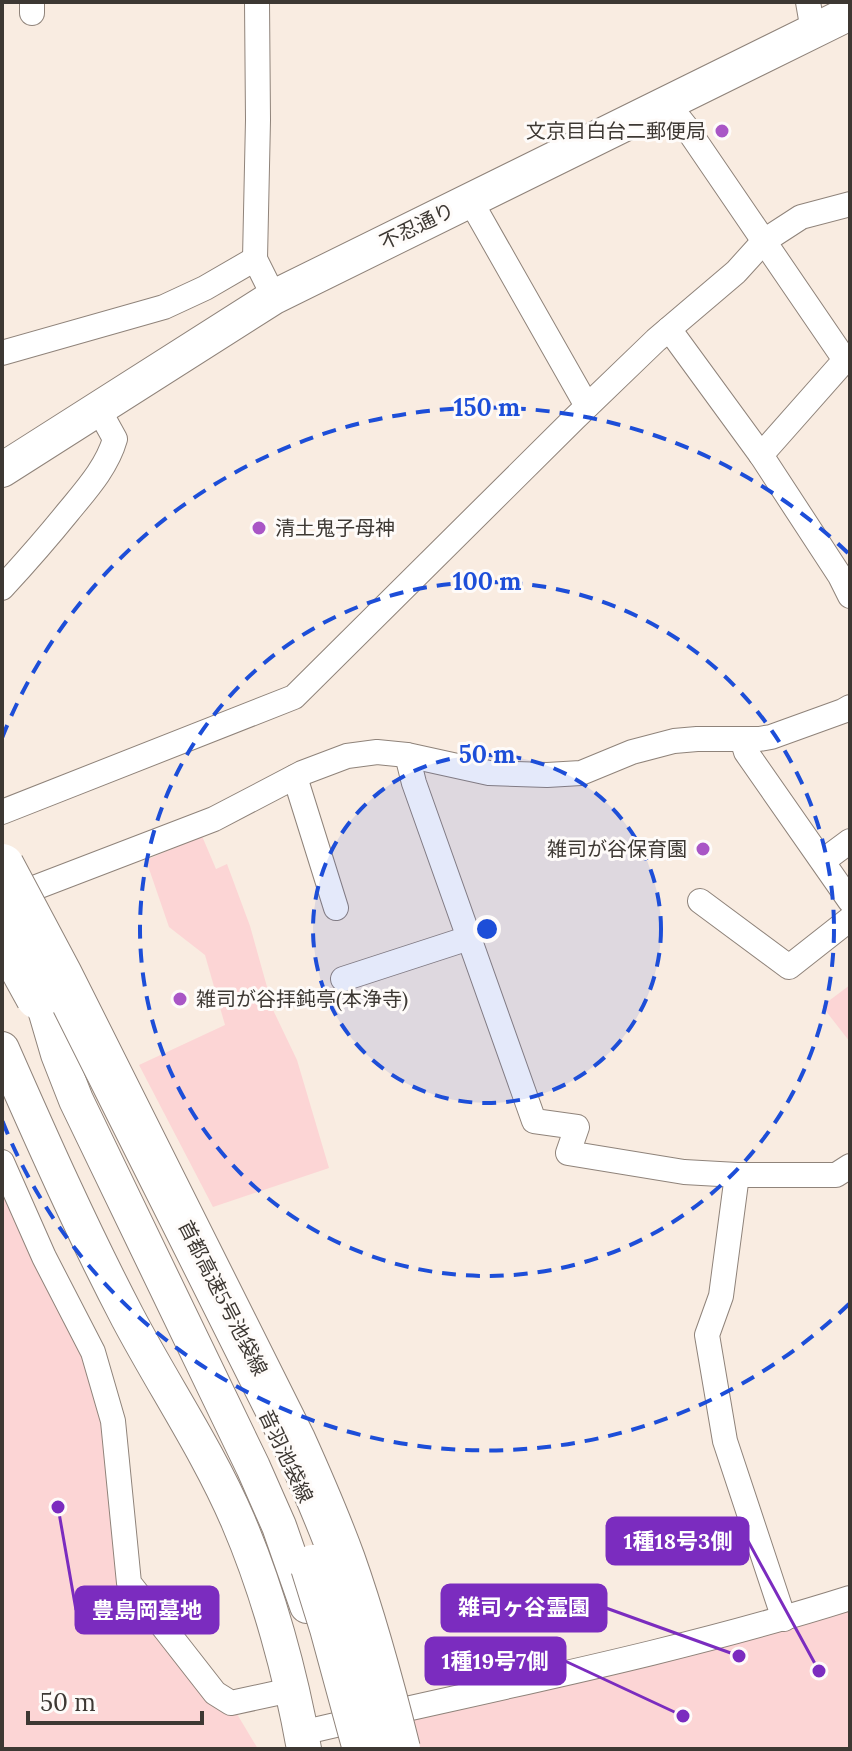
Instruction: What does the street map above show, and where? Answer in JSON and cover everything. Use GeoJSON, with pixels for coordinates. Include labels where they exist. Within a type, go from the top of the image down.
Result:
{"type":"FeatureCollection","features":[{"type":"Feature","properties":{"kind":"highway","name":"首都高速5号池袋線"},"geometry":{"type":"LineString","coordinates":[[6,909],[39,999],[266,1450],[291,1508],[332,1628],[360,1739]]}},
{"type":"Feature","properties":{"kind":"highway","name":"首都高速5号池袋線"},"geometry":{"type":"LineString","coordinates":[[6,909],[68,990],[309,1475],[344,1562],[380,1681],[360,1739]]}},
{"type":"Feature","properties":{"kind":"main road","name":"不忍通り"},"geometry":{"type":"LineString","coordinates":[[2,470],[274,297],[667,103],[811,16],[850,13]]}},
{"type":"Feature","properties":{"kind":"main road","name":"音羽池袋線"},"geometry":{"type":"LineString","coordinates":[[6,909],[76,1100],[253,1467],[279,1526],[306,1604],[360,1739],[383,1749]]}},
{"type":"Feature","properties":{"kind":"main road"},"geometry":{"type":"LineString","coordinates":[[2,1049],[79,1223],[238,1520],[271,1615],[302,1741]]}},
{"type":"Feature","properties":{"kind":"street"},"geometry":{"type":"LineString","coordinates":[[257,2],[255,259],[274,297]]}},
{"type":"Feature","properties":{"kind":"street"},"geometry":{"type":"LineString","coordinates":[[667,103],[845,360],[761,455]]}},
{"type":"Feature","properties":{"kind":"street"},"geometry":{"type":"LineString","coordinates":[[470,200],[587,406]]}},
{"type":"Feature","properties":{"kind":"street"},"geometry":{"type":"LineString","coordinates":[[2,812],[294,697],[587,406],[669,329],[736,272],[764,241],[801,217],[850,204]]}},
{"type":"Feature","properties":{"kind":"street"},"geometry":{"type":"LineString","coordinates":[[2,353],[164,307],[255,259]]}},
{"type":"Feature","properties":{"kind":"street"},"geometry":{"type":"LineString","coordinates":[[669,329],[761,455],[850,596]]}},
{"type":"Feature","properties":{"kind":"street"},"geometry":{"type":"LineString","coordinates":[[2,588],[91,485],[112,449],[115,439],[99,410]]}},
{"type":"Feature","properties":{"kind":"street"},"geometry":{"type":"LineString","coordinates":[[6,909],[214,819],[295,777],[347,756],[377,752],[407,755],[489,773],[581,773],[632,752],[674,741],[771,737],[850,707]]}},
{"type":"Feature","properties":{"kind":"street"},"geometry":{"type":"LineString","coordinates":[[742,739],[746,752],[850,901]]}},
{"type":"Feature","properties":{"kind":"street"},"geometry":{"type":"LineString","coordinates":[[407,755],[414,783],[534,1121],[577,1127],[568,1153],[684,1172],[737,1175],[836,1175],[850,1166]]}},
{"type":"Feature","properties":{"kind":"street"},"geometry":{"type":"LineString","coordinates":[[295,777],[336,908]]}},
{"type":"Feature","properties":{"kind":"street"},"geometry":{"type":"LineString","coordinates":[[823,861],[850,841]]}},
{"type":"Feature","properties":{"kind":"street"},"geometry":{"type":"LineString","coordinates":[[700,901],[789,967],[850,919]]}},
{"type":"Feature","properties":{"kind":"street"},"geometry":{"type":"LineString","coordinates":[[343,979],[469,938]]}},
{"type":"Feature","properties":{"kind":"street"},"geometry":{"type":"LineString","coordinates":[[2,1162],[44,1257],[93,1352],[113,1421],[129,1583],[215,1693],[231,1703],[291,1690]]}},
{"type":"Feature","properties":{"kind":"street"},"geometry":{"type":"LineString","coordinates":[[737,1175],[721,1296],[707,1335],[725,1441],[784,1619]]}},
{"type":"Feature","properties":{"kind":"street"},"geometry":{"type":"LineString","coordinates":[[302,1741],[360,1739],[574,1671],[784,1619],[850,1598]]}},
{"type":"Feature","properties":{"kind":"shaded area"},"geometry":{"type":"Polygon","coordinates":[[[202,836],[216,869],[227,864],[250,926],[274,1012],[297,1060],[329,1168],[213,1207],[139,1065],[225,1025],[205,955],[169,927],[146,860],[202,836]]]}},
{"type":"Feature","properties":{"kind":"shaded area"},"geometry":{"type":"Polygon","coordinates":[[[850,985],[850,1042],[822,1006],[850,985]]]}},
{"type":"Feature","properties":{"kind":"shaded area"},"geometry":{"type":"Polygon","coordinates":[[[2,1183],[81,1352],[104,1425],[122,1588],[237,1714],[258,1749],[2,1749],[2,1183]]]}},
{"type":"Feature","properties":{"kind":"shaded area"},"geometry":{"type":"Polygon","coordinates":[[[850,1596],[850,1749],[416,1749],[408,1716],[850,1596]]]}},
{"type":"Feature","properties":{"kind":"place","name":"文京目白台二郵便局"},"geometry":{"type":"Point","coordinates":[722,131]}},
{"type":"Feature","properties":{"kind":"place","name":"清土鬼子母神"},"geometry":{"type":"Point","coordinates":[259,528]}},
{"type":"Feature","properties":{"kind":"place","name":"雑司が谷保育園"},"geometry":{"type":"Point","coordinates":[703,849]}},
{"type":"Feature","properties":{"kind":"place","name":"雑司が谷拝鈍亭(本浄寺)"},"geometry":{"type":"Point","coordinates":[180,999]}},
{"type":"Feature","properties":{"kind":"place","name":"豊島岡墓地"},"geometry":{"type":"Point","coordinates":[58,1507]}},
{"type":"Feature","properties":{"kind":"place","name":"雑司ヶ谷霊園"},"geometry":{"type":"Point","coordinates":[739,1656]}},
{"type":"Feature","properties":{"kind":"place","name":"1種18号3側"},"geometry":{"type":"Point","coordinates":[819,1671]}},
{"type":"Feature","properties":{"kind":"place","name":"1種19号7側"},"geometry":{"type":"Point","coordinates":[683,1716]}}]}
